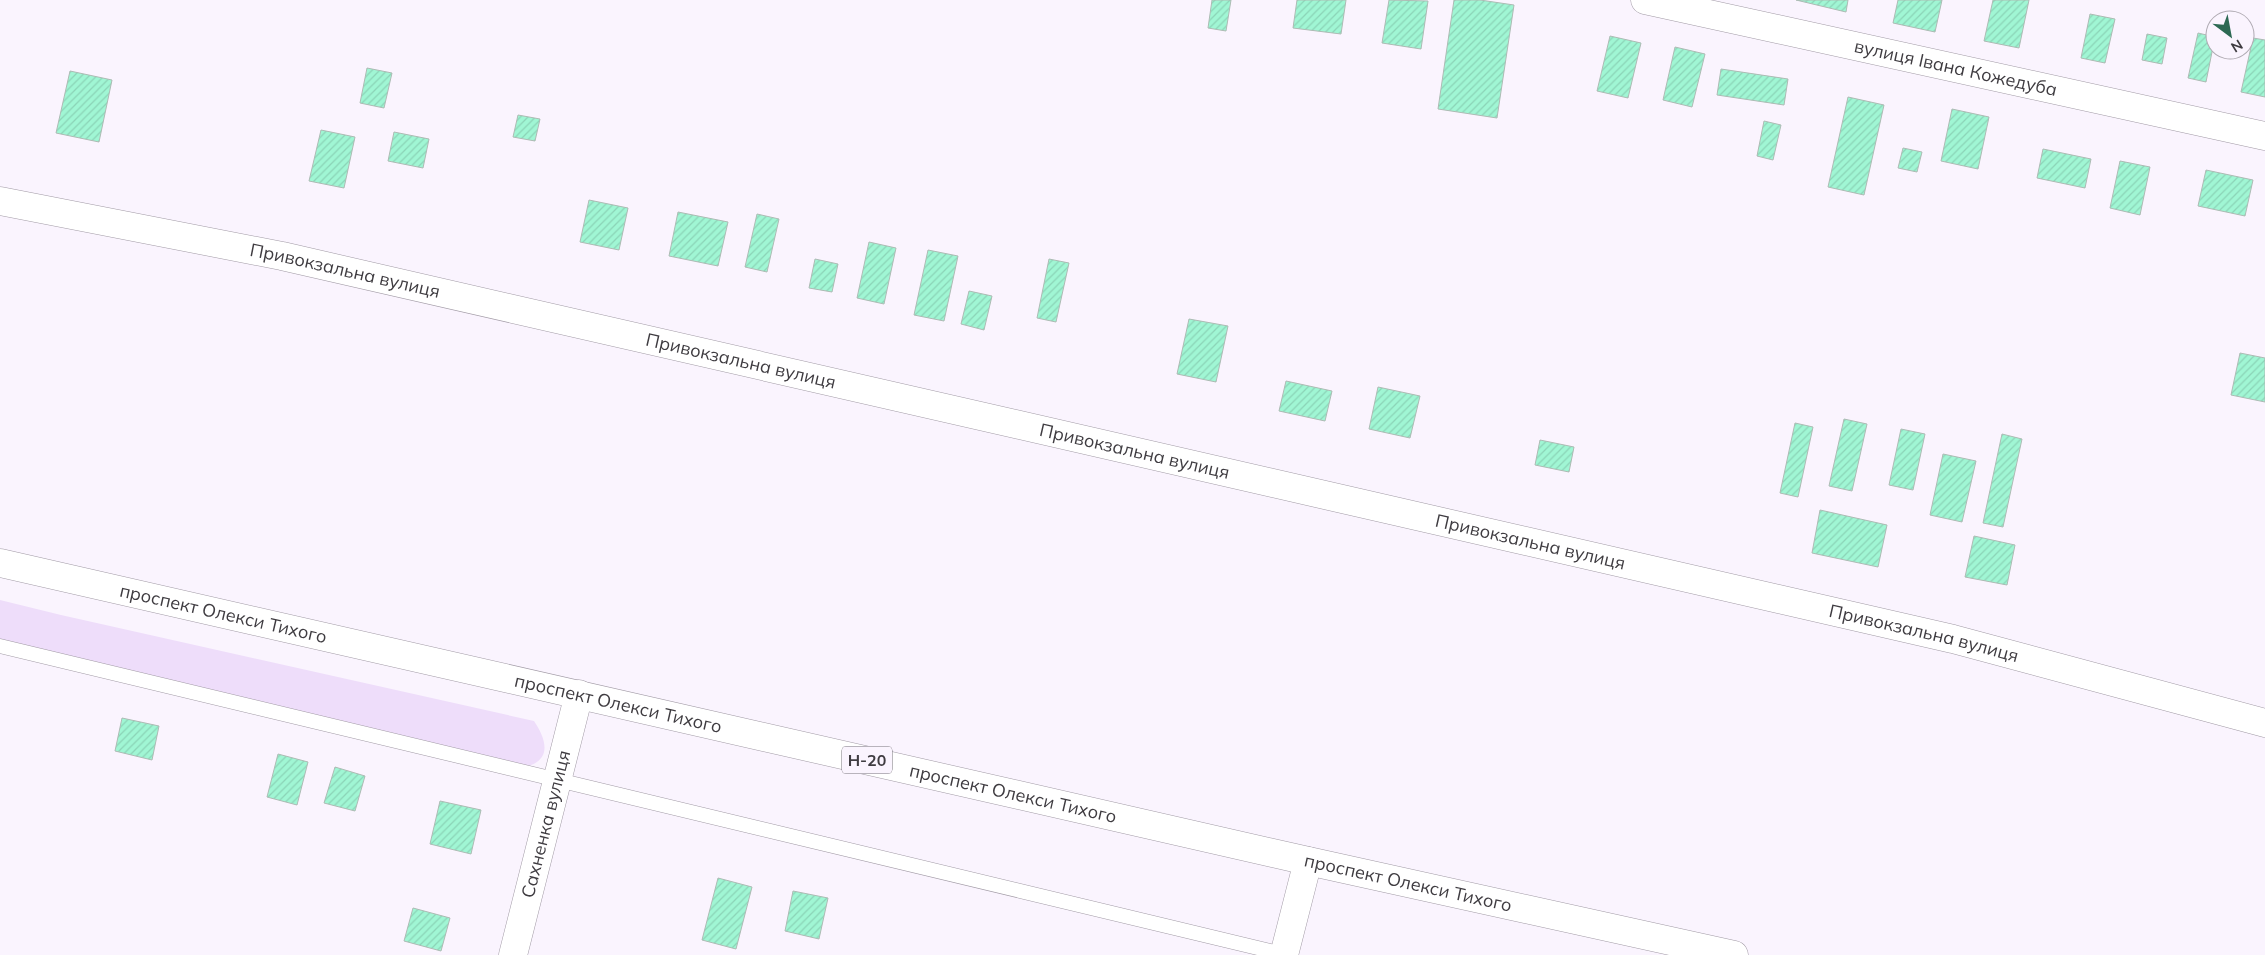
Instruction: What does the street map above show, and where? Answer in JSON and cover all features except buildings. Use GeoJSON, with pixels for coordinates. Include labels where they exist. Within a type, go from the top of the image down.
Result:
{"type":"FeatureCollection","features":[{"type":"Feature","properties":{"kind":"street","name":"вулиця Івана Кожедуба"},"geometry":{"type":"LineString","coordinates":[[1645,0],[2265,136]]}},
{"type":"Feature","properties":{"kind":"street","name":"Привокзальна вулиця"},"geometry":{"type":"LineString","coordinates":[[0,201],[292,258],[1924,633],[2265,723]]}},
{"type":"Feature","properties":{"kind":"street","name":"проспект Олекси Тихого"},"geometry":{"type":"LineString","coordinates":[[0,563],[1308,861],[1734,955]]}},
{"type":"Feature","properties":{"kind":"street","name":"Сахненка вулиця"},"geometry":{"type":"LineString","coordinates":[[513,955],[579,694]]}},
{"type":"Feature","properties":{"kind":"street"},"geometry":{"type":"LineString","coordinates":[[1285,955],[1308,861]]}},
{"type":"Feature","properties":{"kind":"lane"},"geometry":{"type":"LineString","coordinates":[[0,646],[1285,955]]}},
{"type":"Feature","properties":{"kind":"shaded area"},"geometry":{"type":"Polygon","coordinates":[[[0,600],[534,721],[544,740],[544,753],[536,763],[528,766],[0,639],[0,600]]]}}]}
